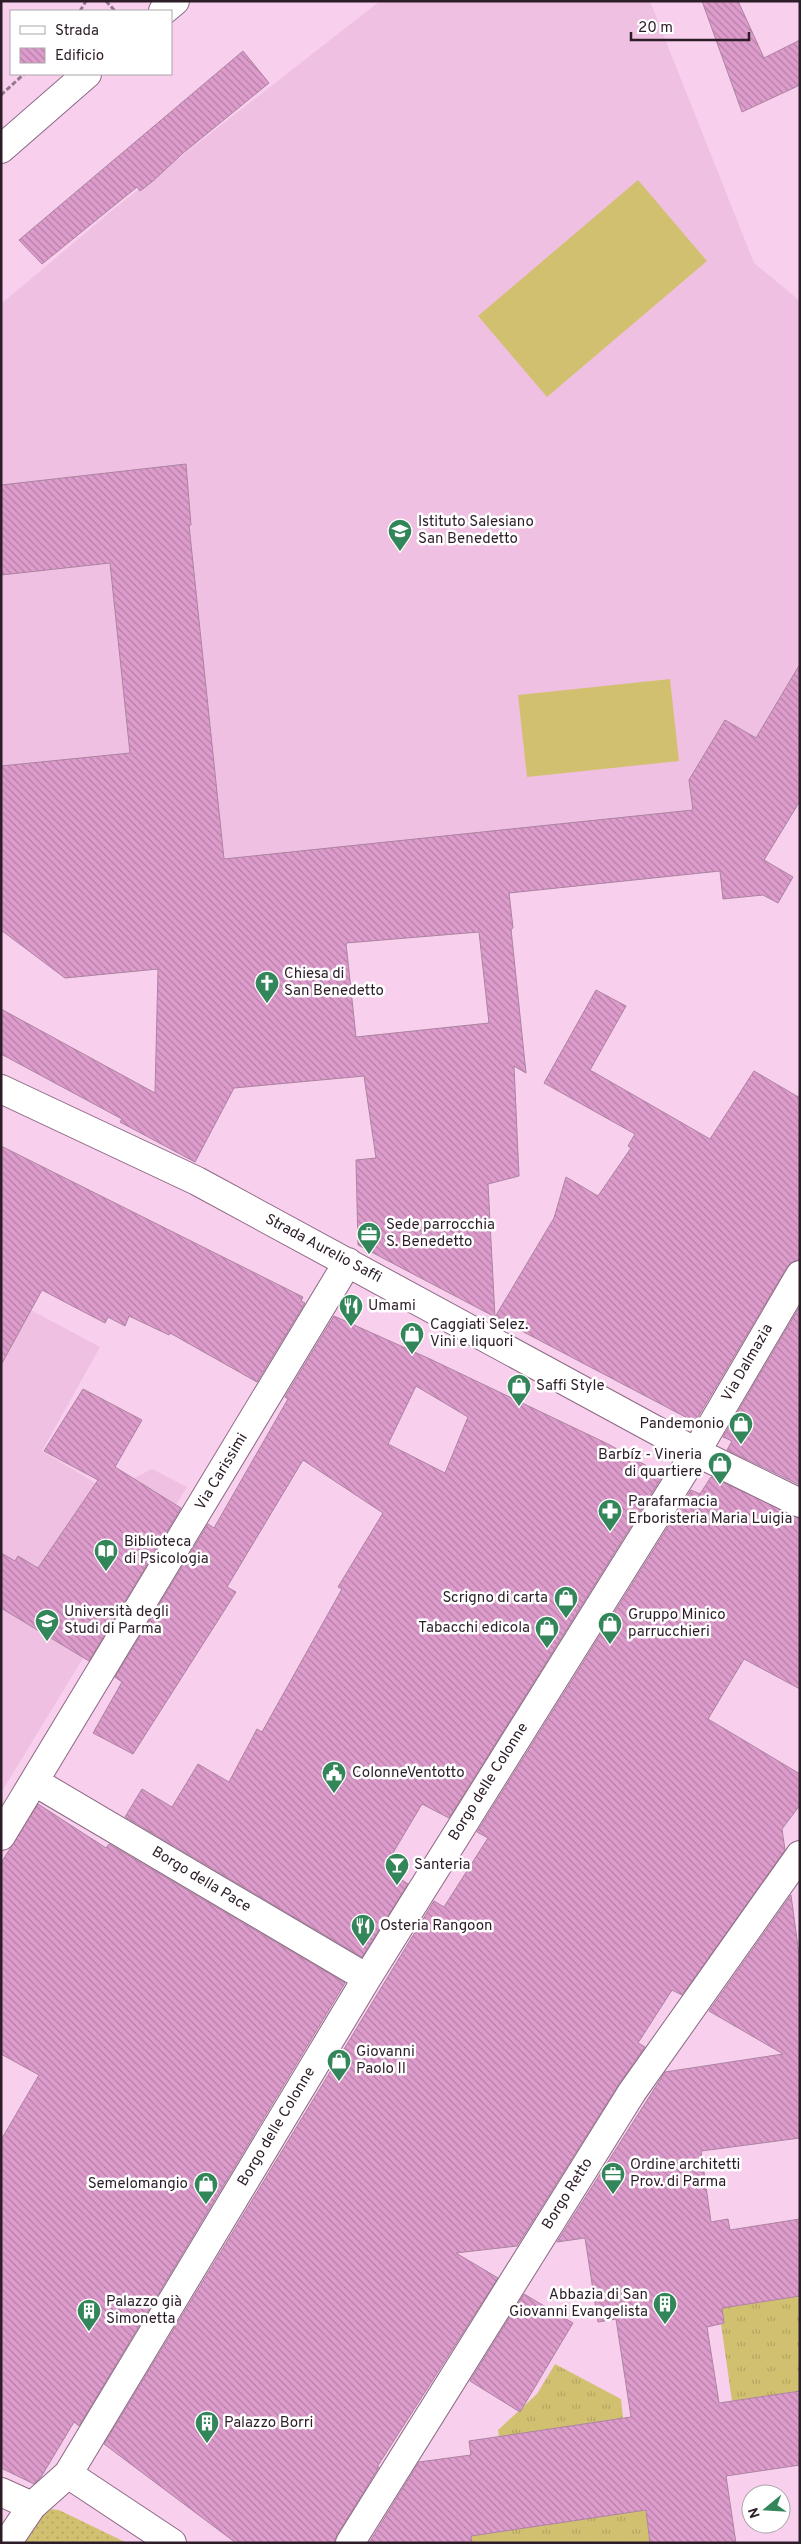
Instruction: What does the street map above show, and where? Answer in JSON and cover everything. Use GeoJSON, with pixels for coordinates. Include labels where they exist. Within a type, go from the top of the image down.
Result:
{"type":"FeatureCollection","features":[{"type":"Feature","properties":{"kind":"street"},"geometry":{"type":"LineString","coordinates":[[164,10],[176,1]]}},
{"type":"Feature","properties":{"kind":"street"},"geometry":{"type":"LineString","coordinates":[[1,150],[87,75]]}},
{"type":"Feature","properties":{"kind":"street","name":"Strada Aurelio Saffi"},"geometry":{"type":"LineString","coordinates":[[1,1089],[197,1181],[696,1452],[800,1503]]}},
{"type":"Feature","properties":{"kind":"street","name":"Via Carissimi"},"geometry":{"type":"LineString","coordinates":[[1,1836],[348,1262]]}},
{"type":"Feature","properties":{"kind":"street","name":"Via Dalmazia"},"geometry":{"type":"LineString","coordinates":[[696,1452],[800,1275]]}},
{"type":"Feature","properties":{"kind":"street","name":"Borgo delle Colonne"},"geometry":{"type":"LineString","coordinates":[[8,2543],[32,2506],[68,2474],[367,1978],[696,1452]]}},
{"type":"Feature","properties":{"kind":"street","name":"Borgo della Pace"},"geometry":{"type":"LineString","coordinates":[[35,1782],[367,1978]]}},
{"type":"Feature","properties":{"kind":"street","name":"Borgo Retto"},"geometry":{"type":"LineString","coordinates":[[350,2543],[632,2092],[800,1855]]}},
{"type":"Feature","properties":{"kind":"street"},"geometry":{"type":"LineString","coordinates":[[68,2474],[172,2543]]}},
{"type":"Feature","properties":{"kind":"street"},"geometry":{"type":"LineString","coordinates":[[1,2492],[32,2506]]}},
{"type":"Feature","properties":{"kind":"path"},"geometry":{"type":"LineString","coordinates":[[1,95],[23,75]]}},
{"type":"Feature","properties":{"kind":"shaded area","name":"Istituto Salesiano San Benedetto"},"geometry":{"type":"Polygon","coordinates":[[[380,1],[650,1],[754,263],[800,301],[800,801],[760,867],[510,893],[513,928],[341,943],[1,873],[1,304],[115,208],[380,1]]]}},
{"type":"Feature","properties":{"kind":"shaded area","name":"Università degli Studi di Parma"},"geometry":{"type":"Polygon","coordinates":[[[1,1294],[100,1347],[42,1451],[109,1491],[152,1469],[187,1487],[1,1793],[1,1294]]]}},
{"type":"Feature","properties":{"kind":"green space"},"geometry":{"type":"Polygon","coordinates":[[[638,180],[707,261],[547,397],[478,316],[638,180]]]}},
{"type":"Feature","properties":{"kind":"green space"},"geometry":{"type":"Polygon","coordinates":[[[670,679],[679,761],[527,777],[518,695],[670,679]]]}},
{"type":"Feature","properties":{"kind":"green space"},"geometry":{"type":"Polygon","coordinates":[[[800,2296],[800,2391],[732,2401],[721,2324],[724,2323],[722,2308],[800,2296]]]}},
{"type":"Feature","properties":{"kind":"green space"},"geometry":{"type":"Polygon","coordinates":[[[555,2364],[621,2399],[623,2418],[499,2437],[498,2430],[537,2394],[555,2364]]]}},
{"type":"Feature","properties":{"kind":"green space"},"geometry":{"type":"Polygon","coordinates":[[[48,2509],[59,2510],[127,2543],[21,2543],[39,2515],[48,2509]]]}},
{"type":"Feature","properties":{"kind":"green space"},"geometry":{"type":"Polygon","coordinates":[[[646,2510],[650,2543],[472,2543],[471,2536],[646,2510]]]}},
{"type":"Feature","properties":{"kind":"building"},"geometry":{"type":"Polygon","coordinates":[[[702,1],[738,1],[764,58],[800,40],[800,85],[742,112],[702,1]]]}},
{"type":"Feature","properties":{"kind":"building"},"geometry":{"type":"Polygon","coordinates":[[[243,51],[269,83],[182,154],[153,181],[140,191],[137,187],[42,264],[19,240],[243,51]]]}},
{"type":"Feature","properties":{"kind":"building"},"geometry":{"type":"Polygon","coordinates":[[[186,464],[191,525],[189,525],[224,859],[693,810],[689,780],[725,720],[756,738],[800,664],[800,801],[764,860],[793,877],[778,903],[763,895],[723,899],[720,871],[509,893],[526,1073],[514,1066],[519,1176],[488,1184],[495,1317],[358,1245],[356,1160],[376,1158],[364,1076],[234,1088],[195,1162],[120,1122],[122,1119],[1,1054],[1,1009],[155,1093],[158,969],[65,978],[1,930],[1,766],[130,753],[110,563],[1,575],[1,485],[186,464]],[[479,932],[346,943],[356,1037],[489,1023],[479,932]]]}},
{"type":"Feature","properties":{"kind":"building"},"geometry":{"type":"Polygon","coordinates":[[[596,990],[626,1006],[590,1070],[710,1139],[754,1071],[800,1098],[800,1259],[792,1262],[787,1267],[695,1422],[495,1317],[554,1218],[566,1177],[598,1196],[631,1148],[628,1146],[635,1134],[544,1083],[596,990]]]}},
{"type":"Feature","properties":{"kind":"building"},"geometry":{"type":"Polygon","coordinates":[[[1,1146],[303,1297],[301,1301],[305,1303],[257,1382],[170,1333],[169,1335],[129,1316],[125,1326],[108,1317],[105,1323],[42,1290],[1,1365],[1,1146]]]}},
{"type":"Feature","properties":{"kind":"building"},"geometry":{"type":"Polygon","coordinates":[[[800,1306],[800,1485],[727,1450],[732,1441],[723,1437],[800,1306]]]}},
{"type":"Feature","properties":{"kind":"building"},"geometry":{"type":"Polygon","coordinates":[[[334,1316],[430,1359],[608,1444],[663,1475],[449,1818],[422,1804],[384,1868],[408,1884],[362,1957],[125,1817],[142,1789],[172,1807],[198,1764],[229,1782],[257,1729],[262,1732],[342,1589],[338,1587],[383,1513],[303,1460],[227,1587],[236,1592],[133,1754],[93,1733],[122,1682],[115,1677],[208,1524],[214,1528],[288,1399],[285,1397],[334,1316]],[[416,1386],[388,1444],[445,1473],[468,1417],[416,1386]]]}},
{"type":"Feature","properties":{"kind":"building"},"geometry":{"type":"Polygon","coordinates":[[[83,1389],[142,1420],[115,1467],[181,1508],[89,1661],[1,1608],[1,1553],[15,1561],[18,1556],[38,1568],[98,1480],[44,1451],[83,1389]]]}},
{"type":"Feature","properties":{"kind":"building"},"geometry":{"type":"Polygon","coordinates":[[[711,1477],[800,1518],[800,1689],[744,1659],[708,1719],[800,1774],[800,1805],[782,1829],[785,1850],[682,1995],[672,1990],[638,2043],[645,2047],[619,2084],[517,2246],[456,2253],[498,2278],[377,2467],[379,2467],[334,2543],[236,2543],[104,2444],[434,1901],[444,1907],[488,1838],[477,1832],[691,1490],[700,1494],[711,1477]]]}},
{"type":"Feature","properties":{"kind":"building"},"geometry":{"type":"Polygon","coordinates":[[[38,1804],[106,1848],[109,1844],[345,1983],[79,2426],[74,2422],[41,2477],[34,2484],[1,2468],[1,2140],[39,2075],[1,2054],[1,1863],[38,1804]]]}},
{"type":"Feature","properties":{"kind":"building","name":"Abbazia di San Giovanni Evangelista"},"geometry":{"type":"Polygon","coordinates":[[[791,1895],[800,1962],[800,2138],[701,2151],[711,2222],[728,2219],[730,2230],[800,2219],[800,2296],[722,2308],[724,2323],[707,2327],[719,2403],[800,2391],[800,2465],[726,2476],[736,2543],[650,2543],[646,2510],[471,2536],[472,2543],[369,2543],[419,2462],[471,2455],[469,2441],[631,2417],[616,2319],[598,2322],[585,2238],[557,2242],[665,2072],[783,2054],[709,2011],[791,1895]]]}},
{"type":"Feature","properties":{"kind":"building"},"geometry":{"type":"Polygon","coordinates":[[[524,2294],[573,2323],[520,2412],[470,2381],[524,2294]]]}},
{"type":"Feature","properties":{"kind":"place","name":"Istituto Salesiano San Benedetto"},"geometry":{"type":"Point","coordinates":[400,552]}},
{"type":"Feature","properties":{"kind":"place","name":"Chiesa di San Benedetto"},"geometry":{"type":"Point","coordinates":[267,1004]}},
{"type":"Feature","properties":{"kind":"place","name":"Sede parrocchia S. Benedetto"},"geometry":{"type":"Point","coordinates":[369,1255]}},
{"type":"Feature","properties":{"kind":"place","name":"Umami"},"geometry":{"type":"Point","coordinates":[351,1327]}},
{"type":"Feature","properties":{"kind":"place","name":"Caggiati Selez. Vini e liquori"},"geometry":{"type":"Point","coordinates":[412,1355]}},
{"type":"Feature","properties":{"kind":"place","name":"Saffi Style"},"geometry":{"type":"Point","coordinates":[519,1407]}},
{"type":"Feature","properties":{"kind":"place","name":"Pandemonio"},"geometry":{"type":"Point","coordinates":[741,1445]}},
{"type":"Feature","properties":{"kind":"place","name":"Barbíz - Vineria di quartiere"},"geometry":{"type":"Point","coordinates":[720,1485]}},
{"type":"Feature","properties":{"kind":"place","name":"Parafarmacia Erboristeria Maria Luigia"},"geometry":{"type":"Point","coordinates":[610,1532]}},
{"type":"Feature","properties":{"kind":"place","name":"Biblioteca di Psicologia"},"geometry":{"type":"Point","coordinates":[106,1572]}},
{"type":"Feature","properties":{"kind":"place","name":"Scrigno di carta"},"geometry":{"type":"Point","coordinates":[566,1619]}},
{"type":"Feature","properties":{"kind":"place","name":"Università degli Studi di Parma"},"geometry":{"type":"Point","coordinates":[47,1642]}},
{"type":"Feature","properties":{"kind":"place","name":"Gruppo Minico parrucchieri"},"geometry":{"type":"Point","coordinates":[610,1645]}},
{"type":"Feature","properties":{"kind":"place","name":"Tabacchi edicola"},"geometry":{"type":"Point","coordinates":[547,1649]}},
{"type":"Feature","properties":{"kind":"place","name":"ColonneVentotto"},"geometry":{"type":"Point","coordinates":[334,1794]}},
{"type":"Feature","properties":{"kind":"place","name":"Santeria"},"geometry":{"type":"Point","coordinates":[397,1886]}},
{"type":"Feature","properties":{"kind":"place","name":"Osteria Rangoon"},"geometry":{"type":"Point","coordinates":[363,1947]}},
{"type":"Feature","properties":{"kind":"place","name":"Giovanni Paolo II"},"geometry":{"type":"Point","coordinates":[339,2082]}},
{"type":"Feature","properties":{"kind":"place","name":"Ordine architetti Prov. di Parma"},"geometry":{"type":"Point","coordinates":[613,2195]}},
{"type":"Feature","properties":{"kind":"place","name":"Semelomangio"},"geometry":{"type":"Point","coordinates":[206,2205]}},
{"type":"Feature","properties":{"kind":"place","name":"Abbazia di San Giovanni Evangelista"},"geometry":{"type":"Point","coordinates":[665,2325]}},
{"type":"Feature","properties":{"kind":"place","name":"Palazzo già Simonetta"},"geometry":{"type":"Point","coordinates":[89,2332]}},
{"type":"Feature","properties":{"kind":"place","name":"Palazzo Borri"},"geometry":{"type":"Point","coordinates":[207,2444]}}]}
